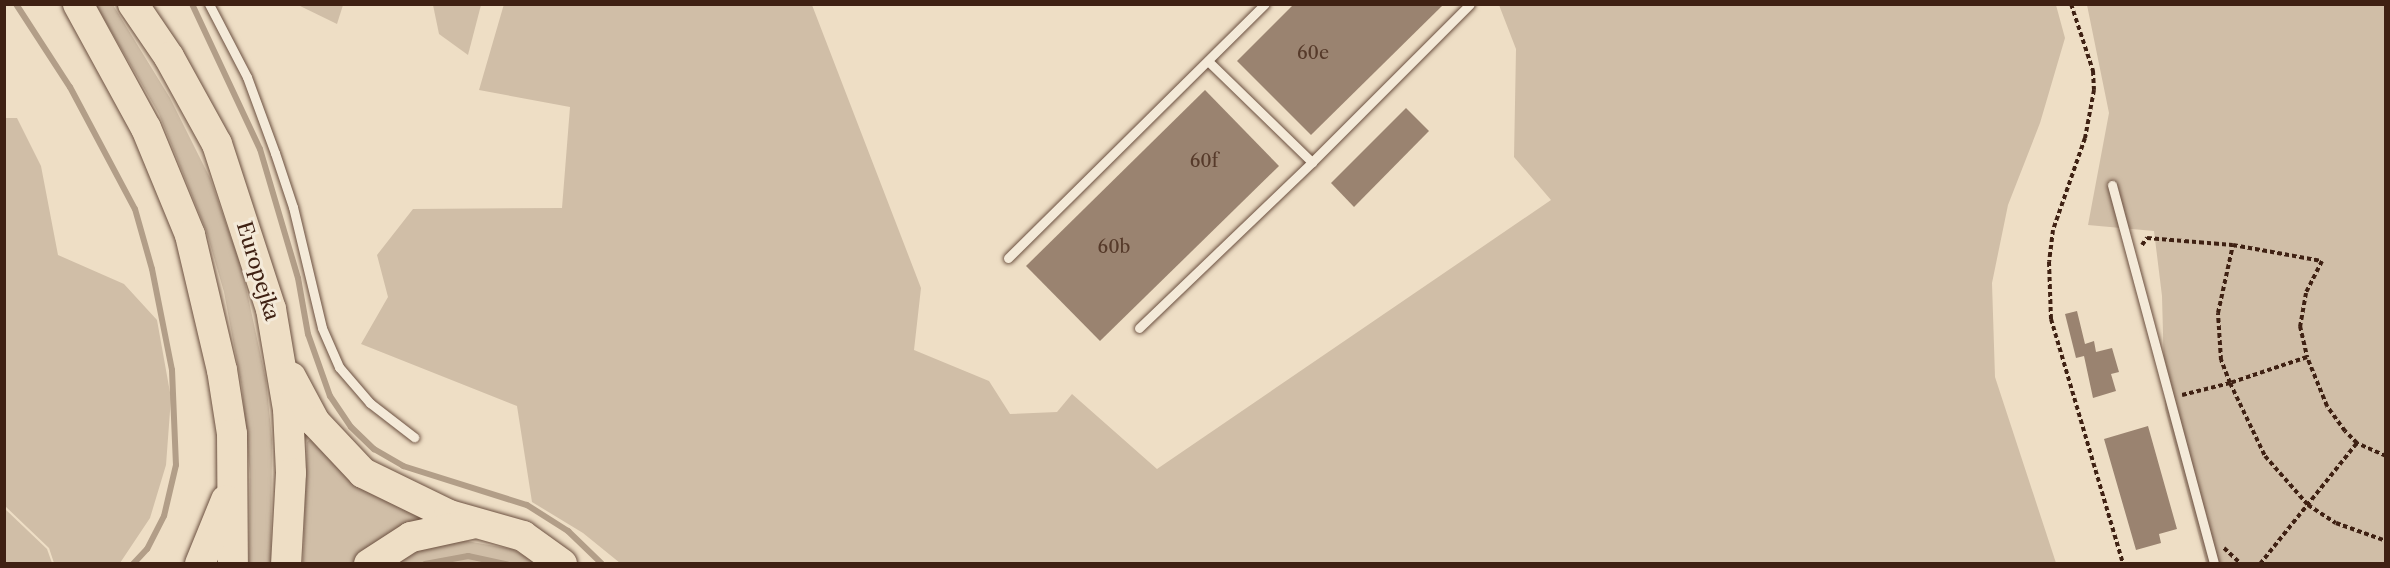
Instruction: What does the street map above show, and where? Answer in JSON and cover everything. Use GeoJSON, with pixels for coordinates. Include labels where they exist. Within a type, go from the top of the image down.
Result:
{"type":"FeatureCollection","features":[{"type":"Feature","properties":{"kind":"main road"},"geometry":{"type":"LineString","coordinates":[[78,4],[146,129],[190,235],[222,370],[234,471],[233,564]]}},
{"type":"Feature","properties":{"kind":"main road","name":"Europejka"},"geometry":{"type":"LineString","coordinates":[[133,4],[169,57],[217,144],[260,270],[280,346],[291,473],[286,564]]}},
{"type":"Feature","properties":{"kind":"main road"},"geometry":{"type":"LineString","coordinates":[[280,346],[302,401],[345,457],[363,473],[405,496],[523,536],[562,564]]}},
{"type":"Feature","properties":{"kind":"main road"},"geometry":{"type":"LineString","coordinates":[[200,564],[214,538],[234,471]]}},
{"type":"Feature","properties":{"kind":"main road"},"geometry":{"type":"LineString","coordinates":[[369,564],[411,537],[455,525],[483,524]]}},
{"type":"Feature","properties":{"kind":"lane"},"geometry":{"type":"LineString","coordinates":[[209,4],[247,77],[275,153],[296,217],[322,328],[339,367],[370,403],[414,437]]}},
{"type":"Feature","properties":{"kind":"lane"},"geometry":{"type":"LineString","coordinates":[[1008,258],[1209,62],[1265,4]]}},
{"type":"Feature","properties":{"kind":"lane"},"geometry":{"type":"LineString","coordinates":[[1139,328],[1312,162],[1470,4]]}},
{"type":"Feature","properties":{"kind":"lane"},"geometry":{"type":"LineString","coordinates":[[1209,62],[1312,162]]}},
{"type":"Feature","properties":{"kind":"lane"},"geometry":{"type":"LineString","coordinates":[[2112,185],[2214,564]]}},
{"type":"Feature","properties":{"kind":"path"},"geometry":{"type":"LineString","coordinates":[[2071,4],[2093,71],[2094,90],[2085,138],[2053,230],[2049,262],[2051,319],[2123,564]]}},
{"type":"Feature","properties":{"kind":"path"},"geometry":{"type":"LineString","coordinates":[[2132,263],[2146,238],[2233,245],[2322,261],[2306,293],[2300,326],[2307,357],[2327,406],[2357,443],[2385,456]]}},
{"type":"Feature","properties":{"kind":"path"},"geometry":{"type":"LineString","coordinates":[[2233,245],[2218,313],[2221,360],[2265,456],[2308,505],[2336,523],[2385,541]]}},
{"type":"Feature","properties":{"kind":"path"},"geometry":{"type":"LineString","coordinates":[[2168,399],[2230,383],[2307,357]]}},
{"type":"Feature","properties":{"kind":"path"},"geometry":{"type":"LineString","coordinates":[[2260,564],[2357,443]]}},
{"type":"Feature","properties":{"kind":"shaded area"},"geometry":{"type":"Polygon","coordinates":[[[504,4],[812,5],[921,288],[914,350],[989,381],[1010,414],[1057,412],[1072,394],[1157,469],[1551,200],[1514,157],[1516,49],[1499,5],[2056,5],[2065,38],[2040,123],[2008,205],[1992,283],[1995,377],[2056,563],[620,563],[583,533],[532,502],[517,406],[361,344],[388,297],[377,255],[413,209],[562,208],[570,107],[479,90],[504,4]]]}},
{"type":"Feature","properties":{"kind":"shaded area"},"geometry":{"type":"Polygon","coordinates":[[[96,5],[113,5],[170,98],[210,178],[242,269],[266,380],[272,439],[271,563],[249,563],[250,474],[242,388],[224,292],[206,230],[159,114],[96,5]]]}},
{"type":"Feature","properties":{"kind":"shaded area"},"geometry":{"type":"Polygon","coordinates":[[[298,5],[343,5],[337,24],[298,5]]]}},
{"type":"Feature","properties":{"kind":"shaded area"},"geometry":{"type":"Polygon","coordinates":[[[433,5],[481,5],[468,55],[439,34],[433,5]]]}},
{"type":"Feature","properties":{"kind":"shaded area"},"geometry":{"type":"Polygon","coordinates":[[[2087,5],[2385,5],[2385,563],[2206,563],[2165,409],[2162,296],[2154,231],[2088,225],[2109,113],[2087,5]]]}},
{"type":"Feature","properties":{"kind":"shaded area"},"geometry":{"type":"Polygon","coordinates":[[[5,118],[17,118],[41,166],[58,255],[124,284],[157,320],[171,398],[166,465],[150,518],[120,563],[54,563],[49,548],[5,506],[5,118]]]}},
{"type":"Feature","properties":{"kind":"shaded area"},"geometry":{"type":"Polygon","coordinates":[[[312,438],[432,517],[365,553],[352,563],[303,564],[307,442],[312,438]]]}},
{"type":"Feature","properties":{"kind":"shaded area"},"geometry":{"type":"Polygon","coordinates":[[[4,508],[47,549],[52,563],[5,563],[4,508]]]}},
{"type":"Feature","properties":{"kind":"shaded area"},"geometry":{"type":"Polygon","coordinates":[[[461,540],[512,549],[540,564],[387,564],[409,552],[461,540]]]}},
{"type":"Feature","properties":{"kind":"building"},"geometry":{"type":"Polygon","coordinates":[[[1294,4],[1444,4],[1311,135],[1237,61],[1294,4]]]}},
{"type":"Feature","properties":{"kind":"building"},"geometry":{"type":"Polygon","coordinates":[[[1205,90],[1279,166],[1100,341],[1026,266],[1205,90]]]}},
{"type":"Feature","properties":{"kind":"building"},"geometry":{"type":"Polygon","coordinates":[[[1406,108],[1429,131],[1354,207],[1331,183],[1406,108]]]}},
{"type":"Feature","properties":{"kind":"building"},"geometry":{"type":"Polygon","coordinates":[[[2077,311],[2085,344],[2094,341],[2096,352],[2112,348],[2119,372],[2111,374],[2116,391],[2093,398],[2084,356],[2076,358],[2065,314],[2077,311]]]}},
{"type":"Feature","properties":{"kind":"building"},"geometry":{"type":"Polygon","coordinates":[[[2148,426],[2177,529],[2159,534],[2161,543],[2136,550],[2104,439],[2148,426]]]}},
{"type":"Feature","properties":{"kind":"waterway"},"geometry":{"type":"LineString","coordinates":[[16,4],[70,87],[135,209],[152,269],[172,370],[176,465],[164,516],[147,549],[133,564]]}},
{"type":"Feature","properties":{"kind":"waterway"},"geometry":{"type":"LineString","coordinates":[[192,4],[260,149],[298,278],[308,334],[330,396],[351,427],[374,449],[403,466],[527,505],[568,531],[602,564]]}},
{"type":"Feature","properties":{"kind":"waterway"},"geometry":{"type":"LineString","coordinates":[[425,564],[468,556],[507,564]]}}]}
